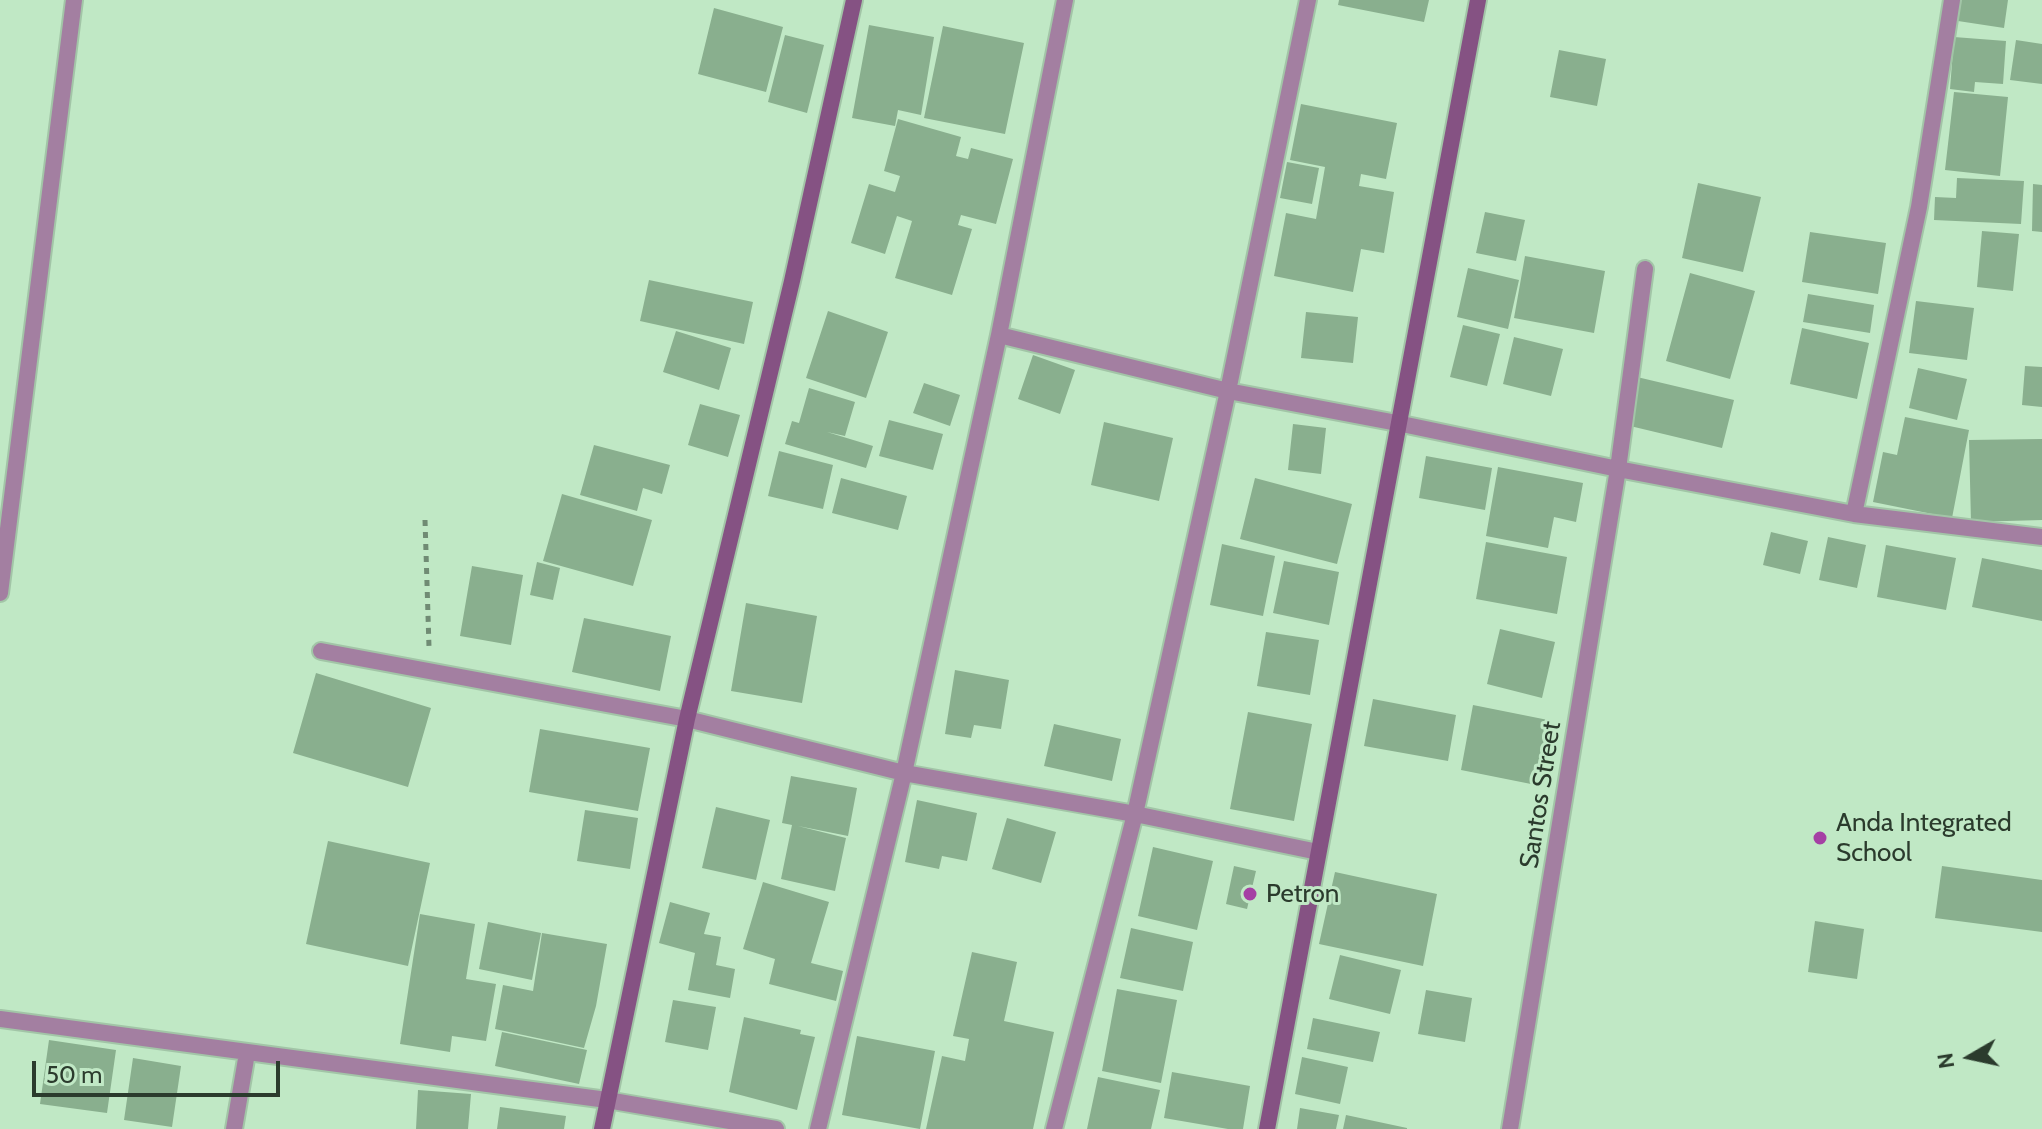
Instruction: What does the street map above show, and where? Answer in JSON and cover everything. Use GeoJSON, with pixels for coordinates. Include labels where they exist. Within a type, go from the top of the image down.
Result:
{"type":"FeatureCollection","features":[{"type":"Feature","properties":{"kind":"street"},"geometry":{"type":"LineString","coordinates":[[0,593],[74,0]]}},
{"type":"Feature","properties":{"kind":"street"},"geometry":{"type":"LineString","coordinates":[[602,1129],[687,719],[792,281],[854,0]]}},
{"type":"Feature","properties":{"kind":"street"},"geometry":{"type":"LineString","coordinates":[[818,1129],[904,773],[999,335],[1065,0]]}},
{"type":"Feature","properties":{"kind":"street"},"geometry":{"type":"LineString","coordinates":[[1054,1129],[1135,814],[1228,391],[1308,0]]}},
{"type":"Feature","properties":{"kind":"street"},"geometry":{"type":"LineString","coordinates":[[1267,1129],[1478,0]]}},
{"type":"Feature","properties":{"kind":"street"},"geometry":{"type":"LineString","coordinates":[[1854,514],[1919,207],[1952,0]]}},
{"type":"Feature","properties":{"kind":"street","name":"Santos Street"},"geometry":{"type":"LineString","coordinates":[[1510,1129],[1618,469],[1645,269]]}},
{"type":"Feature","properties":{"kind":"street"},"geometry":{"type":"LineString","coordinates":[[999,335],[1228,391],[1618,469],[1854,514],[2042,537]]}},
{"type":"Feature","properties":{"kind":"street"},"geometry":{"type":"LineString","coordinates":[[321,651],[687,719],[904,773],[1135,814],[1318,852]]}},
{"type":"Feature","properties":{"kind":"street"},"geometry":{"type":"LineString","coordinates":[[0,1019],[607,1100],[776,1129]]}},
{"type":"Feature","properties":{"kind":"street"},"geometry":{"type":"LineString","coordinates":[[234,1129],[247,1053]]}},
{"type":"Feature","properties":{"kind":"path"},"geometry":{"type":"LineString","coordinates":[[425,520],[429,672]]}},
{"type":"Feature","properties":{"kind":"building"},"geometry":{"type":"Polygon","coordinates":[[[1339,0],[1429,0],[1424,22],[1338,5],[1339,0]]]}},
{"type":"Feature","properties":{"kind":"building"},"geometry":{"type":"Polygon","coordinates":[[[1961,0],[2008,0],[2004,28],[1958,21],[1961,0]]]}},
{"type":"Feature","properties":{"kind":"building"},"geometry":{"type":"Polygon","coordinates":[[[714,8],[783,27],[766,92],[698,74],[714,8]]]}},
{"type":"Feature","properties":{"kind":"building"},"geometry":{"type":"Polygon","coordinates":[[[869,25],[934,37],[921,115],[898,110],[895,126],[852,118],[869,25]]]}},
{"type":"Feature","properties":{"kind":"building"},"geometry":{"type":"Polygon","coordinates":[[[943,26],[1024,43],[1005,134],[924,118],[943,26]]]}},
{"type":"Feature","properties":{"kind":"building"},"geometry":{"type":"Polygon","coordinates":[[[785,35],[824,45],[807,113],[768,102],[785,35]]]}},
{"type":"Feature","properties":{"kind":"building"},"geometry":{"type":"Polygon","coordinates":[[[1954,37],[2006,41],[2003,84],[1975,82],[1974,92],[1950,89],[1954,37]]]}},
{"type":"Feature","properties":{"kind":"building"},"geometry":{"type":"Polygon","coordinates":[[[2016,40],[2042,44],[2042,84],[2010,80],[2016,40]]]}},
{"type":"Feature","properties":{"kind":"building"},"geometry":{"type":"Polygon","coordinates":[[[1559,50],[1606,59],[1597,106],[1550,97],[1559,50]]]}},
{"type":"Feature","properties":{"kind":"building"},"geometry":{"type":"Polygon","coordinates":[[[1954,92],[2008,97],[2000,176],[1945,170],[1954,92]]]}},
{"type":"Feature","properties":{"kind":"building"},"geometry":{"type":"Polygon","coordinates":[[[1301,104],[1397,123],[1386,179],[1361,174],[1359,186],[1394,192],[1384,253],[1361,249],[1353,292],[1274,276],[1286,213],[1316,219],[1325,167],[1290,160],[1301,104]]]}},
{"type":"Feature","properties":{"kind":"building"},"geometry":{"type":"Polygon","coordinates":[[[898,119],[961,137],[956,156],[968,159],[971,148],[1013,159],[996,224],[961,215],[958,225],[972,229],[952,295],[895,278],[912,221],[897,216],[885,254],[851,243],[869,184],[895,192],[900,176],[884,171],[898,119]]]}},
{"type":"Feature","properties":{"kind":"building"},"geometry":{"type":"Polygon","coordinates":[[[1287,162],[1319,168],[1312,204],[1280,198],[1287,162]]]}},
{"type":"Feature","properties":{"kind":"building"},"geometry":{"type":"Polygon","coordinates":[[[1957,178],[2024,181],[2021,224],[1934,220],[1935,197],[1956,198],[1957,178]]]}},
{"type":"Feature","properties":{"kind":"building"},"geometry":{"type":"Polygon","coordinates":[[[1698,183],[1761,197],[1743,272],[1682,258],[1698,183]]]}},
{"type":"Feature","properties":{"kind":"building"},"geometry":{"type":"Polygon","coordinates":[[[2033,184],[2042,185],[2042,232],[2032,231],[2033,184]]]}},
{"type":"Feature","properties":{"kind":"building"},"geometry":{"type":"Polygon","coordinates":[[[1485,212],[1525,220],[1516,261],[1476,253],[1485,212]]]}},
{"type":"Feature","properties":{"kind":"building"},"geometry":{"type":"Polygon","coordinates":[[[1982,231],[2019,234],[2013,291],[1977,287],[1982,231]]]}},
{"type":"Feature","properties":{"kind":"building"},"geometry":{"type":"Polygon","coordinates":[[[1810,232],[1886,243],[1878,294],[1802,282],[1810,232]]]}},
{"type":"Feature","properties":{"kind":"building"},"geometry":{"type":"Polygon","coordinates":[[[1525,256],[1605,271],[1594,333],[1514,318],[1525,256]]]}},
{"type":"Feature","properties":{"kind":"building"},"geometry":{"type":"Polygon","coordinates":[[[1468,268],[1519,280],[1508,329],[1457,317],[1468,268]]]}},
{"type":"Feature","properties":{"kind":"building"},"geometry":{"type":"Polygon","coordinates":[[[1690,273],[1755,291],[1730,379],[1666,361],[1690,273]]]}},
{"type":"Feature","properties":{"kind":"building"},"geometry":{"type":"Polygon","coordinates":[[[649,280],[753,302],[744,344],[640,321],[649,280]]]}},
{"type":"Feature","properties":{"kind":"building"},"geometry":{"type":"Polygon","coordinates":[[[1808,294],[1874,305],[1870,333],[1803,322],[1808,294]]]}},
{"type":"Feature","properties":{"kind":"building"},"geometry":{"type":"Polygon","coordinates":[[[1916,301],[1974,308],[1967,360],[1909,353],[1916,301]]]}},
{"type":"Feature","properties":{"kind":"building"},"geometry":{"type":"Polygon","coordinates":[[[828,311],[888,332],[866,398],[806,378],[828,311]]]}},
{"type":"Feature","properties":{"kind":"building"},"geometry":{"type":"Polygon","coordinates":[[[1306,312],[1358,317],[1353,363],[1301,358],[1306,312]]]}},
{"type":"Feature","properties":{"kind":"building"},"geometry":{"type":"Polygon","coordinates":[[[1463,325],[1500,334],[1487,386],[1450,377],[1463,325]]]}},
{"type":"Feature","properties":{"kind":"building"},"geometry":{"type":"Polygon","coordinates":[[[1802,328],[1869,343],[1857,399],[1790,384],[1802,328]]]}},
{"type":"Feature","properties":{"kind":"building"},"geometry":{"type":"Polygon","coordinates":[[[676,331],[731,348],[719,390],[663,372],[676,331]]]}},
{"type":"Feature","properties":{"kind":"building"},"geometry":{"type":"Polygon","coordinates":[[[1514,337],[1563,349],[1551,396],[1503,384],[1514,337]]]}},
{"type":"Feature","properties":{"kind":"building"},"geometry":{"type":"Polygon","coordinates":[[[1033,355],[1075,370],[1060,414],[1018,399],[1033,355]]]}},
{"type":"Feature","properties":{"kind":"building"},"geometry":{"type":"Polygon","coordinates":[[[2025,366],[2042,367],[2042,407],[2022,405],[2025,366]]]}},
{"type":"Feature","properties":{"kind":"building"},"geometry":{"type":"Polygon","coordinates":[[[1918,368],[1967,379],[1957,420],[1909,408],[1918,368]]]}},
{"type":"Feature","properties":{"kind":"building"},"geometry":{"type":"Polygon","coordinates":[[[1637,377],[1734,400],[1722,448],[1626,425],[1637,377]]]}},
{"type":"Feature","properties":{"kind":"building"},"geometry":{"type":"Polygon","coordinates":[[[924,383],[960,395],[950,426],[913,413],[924,383]]]}},
{"type":"Feature","properties":{"kind":"building"},"geometry":{"type":"Polygon","coordinates":[[[809,388],[855,402],[845,436],[827,432],[873,446],[866,468],[785,444],[792,421],[799,423],[809,388]]]}},
{"type":"Feature","properties":{"kind":"building"},"geometry":{"type":"Polygon","coordinates":[[[700,404],[740,415],[728,457],[688,445],[700,404]]]}},
{"type":"Feature","properties":{"kind":"building"},"geometry":{"type":"Polygon","coordinates":[[[1905,417],[1969,430],[1952,518],[1873,502],[1883,452],[1897,455],[1905,417]]]}},
{"type":"Feature","properties":{"kind":"building"},"geometry":{"type":"Polygon","coordinates":[[[889,420],[943,434],[933,470],[879,456],[889,420]]]}},
{"type":"Feature","properties":{"kind":"building"},"geometry":{"type":"Polygon","coordinates":[[[1104,422],[1173,438],[1159,501],[1091,485],[1104,422]]]}},
{"type":"Feature","properties":{"kind":"building"},"geometry":{"type":"Polygon","coordinates":[[[1293,424],[1326,428],[1321,474],[1288,470],[1293,424]]]}},
{"type":"Feature","properties":{"kind":"building"},"geometry":{"type":"Polygon","coordinates":[[[2042,439],[2042,520],[1971,522],[1969,440],[2042,439]]]}},
{"type":"Feature","properties":{"kind":"building"},"geometry":{"type":"Polygon","coordinates":[[[594,445],[670,465],[662,494],[643,488],[637,511],[580,495],[594,445]]]}},
{"type":"Feature","properties":{"kind":"building"},"geometry":{"type":"Polygon","coordinates":[[[779,451],[833,465],[823,509],[768,496],[779,451]]]}},
{"type":"Feature","properties":{"kind":"building"},"geometry":{"type":"Polygon","coordinates":[[[1426,456],[1492,468],[1485,510],[1419,498],[1426,456]]]}},
{"type":"Feature","properties":{"kind":"building"},"geometry":{"type":"Polygon","coordinates":[[[1498,467],[1583,483],[1576,522],[1554,517],[1548,548],[1486,536],[1498,467]]]}},
{"type":"Feature","properties":{"kind":"building"},"geometry":{"type":"Polygon","coordinates":[[[841,478],[907,496],[898,530],[832,513],[841,478]]]}},
{"type":"Feature","properties":{"kind":"building"},"geometry":{"type":"Polygon","coordinates":[[[1255,478],[1352,504],[1337,564],[1240,539],[1255,478]]]}},
{"type":"Feature","properties":{"kind":"building"},"geometry":{"type":"Polygon","coordinates":[[[562,494],[652,520],[633,586],[543,561],[562,494]]]}},
{"type":"Feature","properties":{"kind":"building"},"geometry":{"type":"Polygon","coordinates":[[[1771,532],[1808,541],[1800,574],[1763,565],[1771,532]]]}},
{"type":"Feature","properties":{"kind":"building"},"geometry":{"type":"Polygon","coordinates":[[[1828,537],[1866,545],[1857,588],[1819,580],[1828,537]]]}},
{"type":"Feature","properties":{"kind":"building"},"geometry":{"type":"Polygon","coordinates":[[[1486,542],[1567,557],[1557,614],[1476,599],[1486,542]]]}},
{"type":"Feature","properties":{"kind":"building"},"geometry":{"type":"Polygon","coordinates":[[[1222,544],[1275,556],[1263,616],[1210,605],[1222,544]]]}},
{"type":"Feature","properties":{"kind":"building"},"geometry":{"type":"Polygon","coordinates":[[[1886,545],[1956,558],[1946,610],[1877,597],[1886,545]]]}},
{"type":"Feature","properties":{"kind":"building"},"geometry":{"type":"Polygon","coordinates":[[[1982,558],[2042,570],[2042,621],[1972,607],[1982,558]]]}},
{"type":"Feature","properties":{"kind":"building"},"geometry":{"type":"Polygon","coordinates":[[[1284,561],[1339,572],[1329,625],[1273,613],[1284,561]]]}},
{"type":"Feature","properties":{"kind":"building"},"geometry":{"type":"Polygon","coordinates":[[[537,562],[560,568],[553,600],[530,595],[537,562]]]}},
{"type":"Feature","properties":{"kind":"building"},"geometry":{"type":"Polygon","coordinates":[[[472,566],[523,575],[511,645],[460,636],[472,566]]]}},
{"type":"Feature","properties":{"kind":"building"},"geometry":{"type":"Polygon","coordinates":[[[746,603],[817,616],[802,703],[731,691],[746,603]]]}},
{"type":"Feature","properties":{"kind":"building"},"geometry":{"type":"Polygon","coordinates":[[[584,618],[671,636],[660,691],[572,672],[584,618]]]}},
{"type":"Feature","properties":{"kind":"building"},"geometry":{"type":"Polygon","coordinates":[[[1500,629],[1555,642],[1542,698],[1487,684],[1500,629]]]}},
{"type":"Feature","properties":{"kind":"building"},"geometry":{"type":"Polygon","coordinates":[[[1266,632],[1319,640],[1310,695],[1257,686],[1266,632]]]}},
{"type":"Feature","properties":{"kind":"building"},"geometry":{"type":"Polygon","coordinates":[[[955,670],[1009,680],[1001,729],[974,725],[971,738],[945,734],[955,670]]]}},
{"type":"Feature","properties":{"kind":"building"},"geometry":{"type":"Polygon","coordinates":[[[316,673],[431,708],[408,787],[293,753],[316,673]]]}},
{"type":"Feature","properties":{"kind":"building"},"geometry":{"type":"Polygon","coordinates":[[[1373,699],[1456,715],[1448,761],[1364,746],[1373,699]]]}},
{"type":"Feature","properties":{"kind":"building"},"geometry":{"type":"Polygon","coordinates":[[[1473,705],[1548,720],[1536,785],[1461,770],[1473,705]]]}},
{"type":"Feature","properties":{"kind":"building"},"geometry":{"type":"Polygon","coordinates":[[[1248,712],[1312,724],[1294,821],[1230,809],[1248,712]]]}},
{"type":"Feature","properties":{"kind":"building"},"geometry":{"type":"Polygon","coordinates":[[[1054,724],[1121,739],[1112,781],[1044,766],[1054,724]]]}},
{"type":"Feature","properties":{"kind":"building"},"geometry":{"type":"Polygon","coordinates":[[[540,729],[650,748],[638,811],[529,792],[540,729]]]}},
{"type":"Feature","properties":{"kind":"building"},"geometry":{"type":"Polygon","coordinates":[[[791,776],[857,788],[848,836],[798,826],[846,838],[835,891],[781,879],[792,825],[782,823],[791,776]]]}},
{"type":"Feature","properties":{"kind":"building"},"geometry":{"type":"Polygon","coordinates":[[[917,800],[977,813],[967,861],[942,856],[939,869],[905,862],[917,800]]]}},
{"type":"Feature","properties":{"kind":"building"},"geometry":{"type":"Polygon","coordinates":[[[716,807],[770,820],[756,880],[702,868],[716,807]]]}},
{"type":"Feature","properties":{"kind":"building"},"geometry":{"type":"Polygon","coordinates":[[[585,810],[638,818],[630,869],[577,861],[585,810]]]}},
{"type":"Feature","properties":{"kind":"building"},"geometry":{"type":"Polygon","coordinates":[[[1007,818],[1056,832],[1041,883],[992,869],[1007,818]]]}},
{"type":"Feature","properties":{"kind":"building"},"geometry":{"type":"Polygon","coordinates":[[[328,841],[430,863],[408,966],[306,944],[328,841]]]}},
{"type":"Feature","properties":{"kind":"building"},"geometry":{"type":"Polygon","coordinates":[[[1153,847],[1213,861],[1197,930],[1138,916],[1153,847]]]}},
{"type":"Feature","properties":{"kind":"building"},"geometry":{"type":"Polygon","coordinates":[[[1234,866],[1256,871],[1247,909],[1226,904],[1234,866]]]}},
{"type":"Feature","properties":{"kind":"building"},"geometry":{"type":"Polygon","coordinates":[[[1942,866],[2042,880],[2042,932],[1935,918],[1942,866]]]}},
{"type":"Feature","properties":{"kind":"building"},"geometry":{"type":"Polygon","coordinates":[[[1335,872],[1437,894],[1423,966],[1319,944],[1335,872]]]}},
{"type":"Feature","properties":{"kind":"building"},"geometry":{"type":"Polygon","coordinates":[[[763,882],[829,902],[811,963],[843,971],[836,1001],[769,984],[775,959],[743,949],[763,882]]]}},
{"type":"Feature","properties":{"kind":"building"},"geometry":{"type":"Polygon","coordinates":[[[670,902],[710,913],[704,934],[721,937],[716,965],[735,969],[730,998],[688,990],[695,953],[659,943],[670,902]]]}},
{"type":"Feature","properties":{"kind":"building"},"geometry":{"type":"Polygon","coordinates":[[[420,914],[475,924],[466,979],[496,984],[486,1041],[452,1036],[450,1052],[400,1044],[420,914]]]}},
{"type":"Feature","properties":{"kind":"building"},"geometry":{"type":"Polygon","coordinates":[[[1815,921],[1864,929],[1857,979],[1808,972],[1815,921]]]}},
{"type":"Feature","properties":{"kind":"building"},"geometry":{"type":"Polygon","coordinates":[[[488,922],[541,933],[532,980],[479,969],[488,922]]]}},
{"type":"Feature","properties":{"kind":"building"},"geometry":{"type":"Polygon","coordinates":[[[1131,928],[1193,942],[1183,991],[1120,978],[1131,928]]]}},
{"type":"Feature","properties":{"kind":"building"},"geometry":{"type":"Polygon","coordinates":[[[542,933],[607,944],[596,1006],[584,1048],[495,1029],[503,985],[533,991],[542,933]]]}},
{"type":"Feature","properties":{"kind":"building"},"geometry":{"type":"Polygon","coordinates":[[[972,952],[1017,962],[1004,1021],[1054,1032],[1033,1129],[926,1129],[942,1056],[965,1061],[969,1039],[953,1036],[972,952]]]}},
{"type":"Feature","properties":{"kind":"building"},"geometry":{"type":"Polygon","coordinates":[[[1340,955],[1401,970],[1390,1014],[1329,999],[1340,955]]]}},
{"type":"Feature","properties":{"kind":"building"},"geometry":{"type":"Polygon","coordinates":[[[1117,989],[1177,1000],[1161,1083],[1102,1071],[1117,989]]]}},
{"type":"Feature","properties":{"kind":"building"},"geometry":{"type":"Polygon","coordinates":[[[1426,990],[1472,998],[1465,1042],[1418,1034],[1426,990]]]}},
{"type":"Feature","properties":{"kind":"building"},"geometry":{"type":"Polygon","coordinates":[[[673,1000],[716,1007],[708,1050],[665,1042],[673,1000]]]}},
{"type":"Feature","properties":{"kind":"building"},"geometry":{"type":"Polygon","coordinates":[[[744,1017],[801,1030],[800,1034],[815,1037],[797,1110],[729,1092],[744,1017]]]}},
{"type":"Feature","properties":{"kind":"building"},"geometry":{"type":"Polygon","coordinates":[[[1313,1018],[1380,1032],[1373,1062],[1307,1049],[1313,1018]]]}},
{"type":"Feature","properties":{"kind":"building"},"geometry":{"type":"Polygon","coordinates":[[[502,1032],[587,1050],[579,1084],[495,1066],[502,1032]]]}},
{"type":"Feature","properties":{"kind":"building"},"geometry":{"type":"Polygon","coordinates":[[[857,1036],[935,1051],[920,1129],[842,1115],[857,1036]]]}},
{"type":"Feature","properties":{"kind":"building"},"geometry":{"type":"Polygon","coordinates":[[[49,1040],[116,1050],[107,1113],[40,1104],[49,1040]]]}},
{"type":"Feature","properties":{"kind":"building"},"geometry":{"type":"Polygon","coordinates":[[[1302,1057],[1348,1067],[1340,1104],[1295,1094],[1302,1057]]]}},
{"type":"Feature","properties":{"kind":"building"},"geometry":{"type":"Polygon","coordinates":[[[133,1058],[181,1066],[172,1127],[124,1120],[133,1058]]]}},
{"type":"Feature","properties":{"kind":"building"},"geometry":{"type":"Polygon","coordinates":[[[1172,1072],[1250,1086],[1243,1129],[1164,1118],[1172,1072]]]}},
{"type":"Feature","properties":{"kind":"building"},"geometry":{"type":"Polygon","coordinates":[[[1098,1077],[1160,1090],[1151,1129],[1087,1129],[1098,1077]]]}},
{"type":"Feature","properties":{"kind":"building"},"geometry":{"type":"Polygon","coordinates":[[[418,1090],[471,1094],[468,1129],[416,1129],[418,1090]]]}},
{"type":"Feature","properties":{"kind":"building"},"geometry":{"type":"Polygon","coordinates":[[[500,1107],[566,1116],[564,1129],[497,1129],[500,1107]]]}},
{"type":"Feature","properties":{"kind":"building"},"geometry":{"type":"Polygon","coordinates":[[[1300,1108],[1339,1115],[1336,1129],[1297,1129],[1300,1108]]]}},
{"type":"Feature","properties":{"kind":"building"},"geometry":{"type":"Polygon","coordinates":[[[1346,1115],[1407,1128],[1407,1129],[1343,1129],[1346,1115]]]}},
{"type":"Feature","properties":{"kind":"place","name":"Anda Integrated School"},"geometry":{"type":"Point","coordinates":[1820,838]}},
{"type":"Feature","properties":{"kind":"place","name":"Petron"},"geometry":{"type":"Point","coordinates":[1250,894]}}]}
